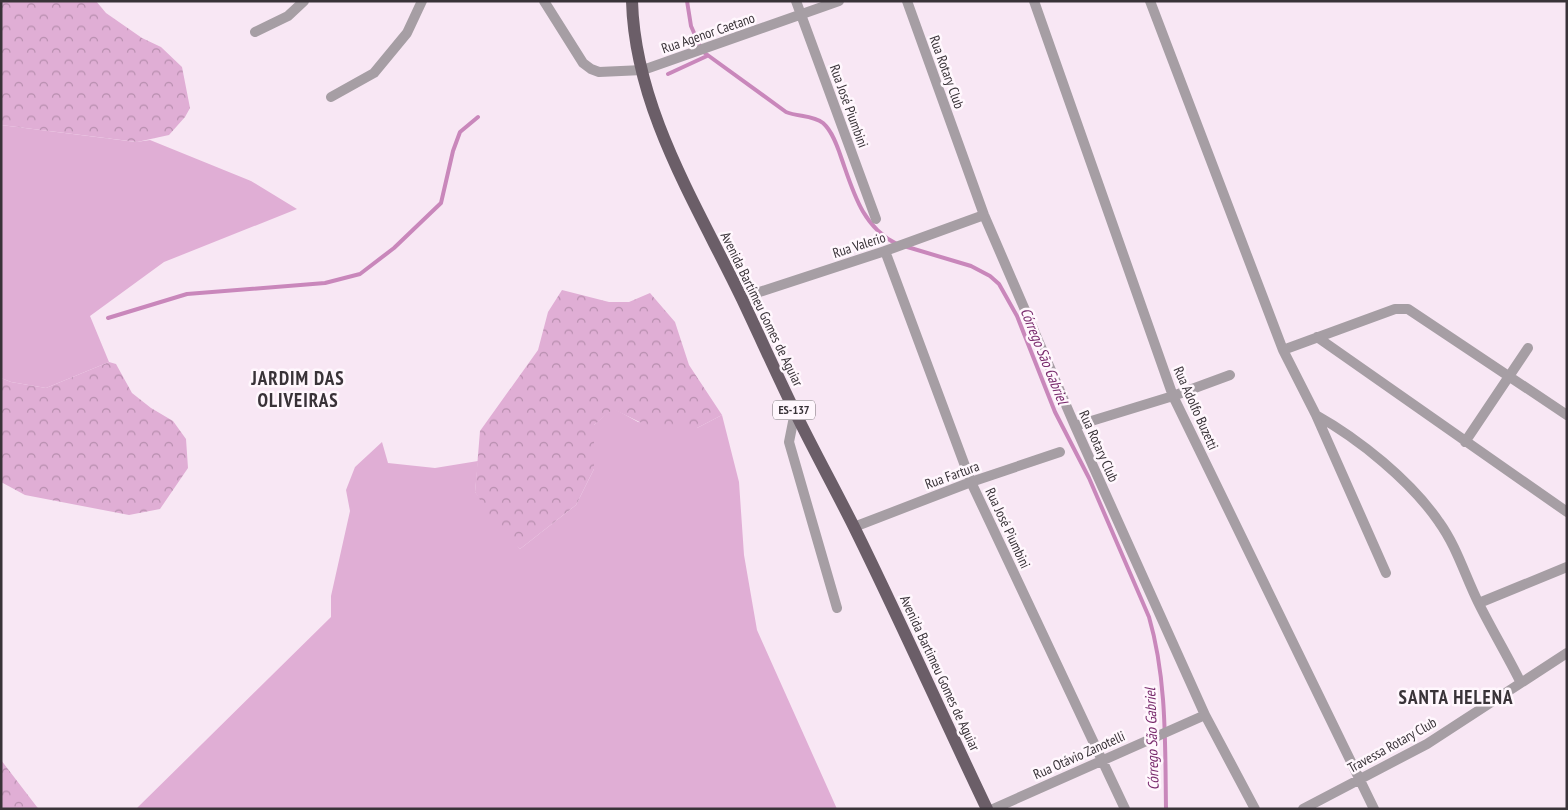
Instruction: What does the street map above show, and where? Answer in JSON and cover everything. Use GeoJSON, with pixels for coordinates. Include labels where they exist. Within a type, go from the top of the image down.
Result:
{"type":"FeatureCollection","features":[{"type":"Feature","properties":{"kind":"main road","name":"Avenida Bartimeu Gomes de Aguiar"},"geometry":{"type":"LineString","coordinates":[[632,1],[643,70],[658,125],[795,412],[854,527],[987,809]]}},
{"type":"Feature","properties":{"kind":"street"},"geometry":{"type":"LineString","coordinates":[[255,32],[288,16],[304,1]]}},
{"type":"Feature","properties":{"kind":"street"},"geometry":{"type":"LineString","coordinates":[[331,97],[374,73],[407,33],[422,1]]}},
{"type":"Feature","properties":{"kind":"street","name":"Rua Agenor Caetano"},"geometry":{"type":"LineString","coordinates":[[544,1],[583,62],[591,69],[599,72],[643,70],[839,1]]}},
{"type":"Feature","properties":{"kind":"street","name":"Rua José Piumbini"},"geometry":{"type":"LineString","coordinates":[[796,1],[876,219]]}},
{"type":"Feature","properties":{"kind":"street","name":"Rua Rotary Club"},"geometry":{"type":"LineString","coordinates":[[907,1],[984,215],[1075,426],[1204,715],[1255,809]]}},
{"type":"Feature","properties":{"kind":"street","name":"Rua Adolfo Buzetti"},"geometry":{"type":"LineString","coordinates":[[1034,1],[1173,396],[1361,778],[1374,809]]}},
{"type":"Feature","properties":{"kind":"street"},"geometry":{"type":"LineString","coordinates":[[1150,1],[1284,350],[1316,415],[1386,573]]}},
{"type":"Feature","properties":{"kind":"street","name":"Rua Valerio"},"geometry":{"type":"LineString","coordinates":[[741,298],[888,250],[984,215]]}},
{"type":"Feature","properties":{"kind":"street","name":"Rua José Piumbini"},"geometry":{"type":"LineString","coordinates":[[888,250],[971,482],[1125,809]]}},
{"type":"Feature","properties":{"kind":"street"},"geometry":{"type":"LineString","coordinates":[[1284,350],[1395,309],[1408,309],[1567,416]]}},
{"type":"Feature","properties":{"kind":"street"},"geometry":{"type":"LineString","coordinates":[[1317,337],[1567,512]]}},
{"type":"Feature","properties":{"kind":"street"},"geometry":{"type":"LineString","coordinates":[[1465,442],[1528,348]]}},
{"type":"Feature","properties":{"kind":"street"},"geometry":{"type":"LineString","coordinates":[[1075,426],[1173,396],[1230,375]]}},
{"type":"Feature","properties":{"kind":"street"},"geometry":{"type":"LineString","coordinates":[[795,412],[789,442],[837,608]]}},
{"type":"Feature","properties":{"kind":"street"},"geometry":{"type":"LineString","coordinates":[[1316,415],[1340,429],[1386,465],[1439,521],[1455,548],[1479,603],[1520,681]]}},
{"type":"Feature","properties":{"kind":"street","name":"Rua Fartura"},"geometry":{"type":"LineString","coordinates":[[854,527],[971,482],[1060,452]]}},
{"type":"Feature","properties":{"kind":"street"},"geometry":{"type":"LineString","coordinates":[[1479,603],[1567,567]]}},
{"type":"Feature","properties":{"kind":"street","name":"Travessa Rotary Club"},"geometry":{"type":"LineString","coordinates":[[1304,809],[1427,744],[1520,681],[1567,653]]}},
{"type":"Feature","properties":{"kind":"street","name":"Rua Otávio Zanotelli"},"geometry":{"type":"LineString","coordinates":[[993,809],[1204,715]]}},
{"type":"Feature","properties":{"kind":"green space"},"geometry":{"type":"Polygon","coordinates":[[[1,1],[96,1],[106,13],[142,38],[161,47],[182,67],[190,108],[185,117],[169,135],[137,142],[1,125],[1,1]]]}},
{"type":"Feature","properties":{"kind":"green space"},"geometry":{"type":"Polygon","coordinates":[[[1,125],[136,142],[150,140],[251,181],[297,209],[164,262],[90,316],[109,362],[46,388],[11,382],[1,378],[1,125]]]}},
{"type":"Feature","properties":{"kind":"green space"},"geometry":{"type":"Polygon","coordinates":[[[562,290],[609,302],[629,302],[650,293],[675,322],[689,365],[722,415],[697,428],[656,430],[613,409],[594,425],[594,469],[576,505],[520,549],[494,522],[475,492],[480,431],[538,350],[548,312],[562,290]]]}},
{"type":"Feature","properties":{"kind":"green space"},"geometry":{"type":"Polygon","coordinates":[[[109,362],[116,364],[132,393],[151,408],[173,421],[186,439],[188,468],[160,509],[129,515],[25,495],[1,482],[1,378],[11,382],[46,388],[109,362]]]}},
{"type":"Feature","properties":{"kind":"green space"},"geometry":{"type":"Polygon","coordinates":[[[613,408],[638,422],[697,428],[722,415],[739,482],[744,555],[757,630],[837,809],[136,809],[331,617],[331,596],[350,511],[346,490],[355,467],[382,442],[388,463],[435,468],[478,461],[475,492],[520,549],[576,505],[594,469],[594,425],[613,408]]]}},
{"type":"Feature","properties":{"kind":"green space"},"geometry":{"type":"Polygon","coordinates":[[[1,760],[37,807],[39,809],[1,809],[1,760]]]}},
{"type":"Feature","properties":{"kind":"waterway","name":"Córrego São Gabriel"},"geometry":{"type":"LineString","coordinates":[[687,1],[691,26],[702,51],[786,112],[819,120],[826,126],[836,143],[860,207],[875,228],[897,244]]}},
{"type":"Feature","properties":{"kind":"waterway"},"geometry":{"type":"LineString","coordinates":[[668,74],[707,56]]}},
{"type":"Feature","properties":{"kind":"waterway"},"geometry":{"type":"LineString","coordinates":[[108,318],[187,294],[325,283],[360,274],[394,248],[441,203],[453,151],[460,132],[478,117]]}},
{"type":"Feature","properties":{"kind":"waterway","name":"Córrego São Gabriel"},"geometry":{"type":"LineString","coordinates":[[904,246],[971,266],[990,276],[999,284],[1017,316],[1055,412],[1089,478],[1149,617],[1155,640],[1162,688],[1166,809]]}},
{"type":"Feature","properties":{"kind":"district","name":"JARDIM DAS OLIVEIRAS"},"geometry":{"type":"Point","coordinates":[298,389]}},
{"type":"Feature","properties":{"kind":"district","name":"SANTA HELENA"},"geometry":{"type":"Point","coordinates":[1456,697]}}]}
